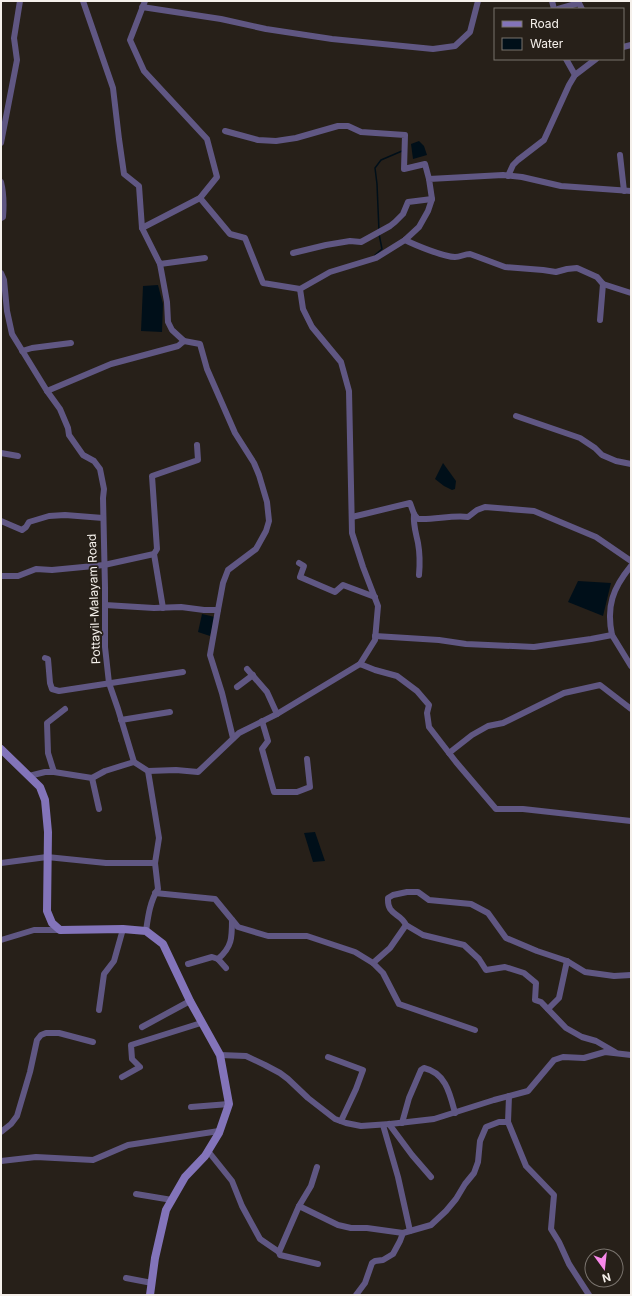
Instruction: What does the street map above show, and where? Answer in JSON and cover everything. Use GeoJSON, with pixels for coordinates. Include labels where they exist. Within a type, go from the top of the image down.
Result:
{"type":"FeatureCollection","features":[{"type":"Feature","properties":{"kind":"street"},"geometry":{"type":"LineString","coordinates":[[1,143],[16,60],[14,38],[20,1]]}},
{"type":"Feature","properties":{"kind":"street"},"geometry":{"type":"LineString","coordinates":[[83,1],[113,88],[124,174],[139,186],[142,228],[160,264],[167,302],[168,322],[172,330],[184,341],[200,344],[207,369],[235,433],[260,475],[267,502],[269,521],[266,531],[256,549],[228,570],[223,583],[210,655],[222,693],[233,738]]}},
{"type":"Feature","properties":{"kind":"street"},"geometry":{"type":"LineString","coordinates":[[142,228],[200,198],[217,177],[207,139],[144,71],[130,40],[145,1]]}},
{"type":"Feature","properties":{"kind":"street"},"geometry":{"type":"LineString","coordinates":[[142,7],[221,19],[266,29],[332,39],[433,49],[455,46],[470,32],[478,1]]}},
{"type":"Feature","properties":{"kind":"street"},"geometry":{"type":"LineString","coordinates":[[562,8],[579,3],[582,8]]}},
{"type":"Feature","properties":{"kind":"street"},"geometry":{"type":"LineString","coordinates":[[567,60],[575,75]]}},
{"type":"Feature","properties":{"kind":"street"},"geometry":{"type":"LineString","coordinates":[[508,176],[518,160],[544,140],[575,75],[595,60]]}},
{"type":"Feature","properties":{"kind":"street"},"geometry":{"type":"LineString","coordinates":[[200,198],[230,234],[245,238],[263,283],[300,288],[330,272],[376,258],[404,240],[419,227],[428,211],[432,199],[425,164],[404,169],[405,135],[361,132],[348,126],[338,126],[296,138],[276,141],[258,140],[225,131]]}},
{"type":"Feature","properties":{"kind":"street"},"geometry":{"type":"LineString","coordinates":[[620,155],[624,191]]}},
{"type":"Feature","properties":{"kind":"street"},"geometry":{"type":"LineString","coordinates":[[429,179],[462,176],[508,176],[561,186],[631,192]]}},
{"type":"Feature","properties":{"kind":"street"},"geometry":{"type":"LineString","coordinates":[[1,182],[4,204],[3,217],[1,218]]}},
{"type":"Feature","properties":{"kind":"street"},"geometry":{"type":"LineString","coordinates":[[293,253],[350,241],[361,242],[390,226],[403,214],[408,202],[432,199]]}},
{"type":"Feature","properties":{"kind":"street"},"geometry":{"type":"LineString","coordinates":[[404,240],[448,256],[456,257],[464,254],[470,254],[505,267],[556,272],[577,268],[597,277],[603,284],[631,294]]}},
{"type":"Feature","properties":{"kind":"street"},"geometry":{"type":"LineString","coordinates":[[160,264],[205,258]]}},
{"type":"Feature","properties":{"kind":"street","name":"Pottayil-Malayam Road"},"geometry":{"type":"LineString","coordinates":[[1,273],[4,280],[8,319],[12,334],[47,391],[60,409],[68,428],[69,435],[83,455],[94,461],[100,468],[104,489],[105,647],[109,683],[134,762]]}},
{"type":"Feature","properties":{"kind":"street"},"geometry":{"type":"LineString","coordinates":[[600,320],[603,284]]}},
{"type":"Feature","properties":{"kind":"street"},"geometry":{"type":"LineString","coordinates":[[29,776],[45,772],[54,772],[92,778],[105,771],[134,762],[148,771],[176,770],[198,772],[239,733],[277,714],[360,664],[375,640],[378,606],[352,533],[349,391],[341,362],[312,327],[303,309],[300,288]]}},
{"type":"Feature","properties":{"kind":"street"},"geometry":{"type":"LineString","coordinates":[[47,391],[98,368],[178,346],[184,341]]}},
{"type":"Feature","properties":{"kind":"street"},"geometry":{"type":"LineString","coordinates":[[22,351],[32,348],[71,343]]}},
{"type":"Feature","properties":{"kind":"street"},"geometry":{"type":"LineString","coordinates":[[516,416],[580,438],[595,448],[602,455],[616,461],[631,464]]}},
{"type":"Feature","properties":{"kind":"street"},"geometry":{"type":"LineString","coordinates":[[163,608],[154,554],[157,549],[152,476],[198,460],[197,445]]}},
{"type":"Feature","properties":{"kind":"street"},"geometry":{"type":"LineString","coordinates":[[1,453],[18,456]]}},
{"type":"Feature","properties":{"kind":"street"},"geometry":{"type":"LineString","coordinates":[[352,517],[410,503],[414,514],[418,519],[456,516],[468,517],[485,506],[534,511],[596,538],[631,560]]}},
{"type":"Feature","properties":{"kind":"street"},"geometry":{"type":"LineString","coordinates":[[414,514],[413,523],[420,558],[419,575]]}},
{"type":"Feature","properties":{"kind":"street"},"geometry":{"type":"LineString","coordinates":[[1,521],[22,530],[29,522],[49,516],[65,515],[103,518]]}},
{"type":"Feature","properties":{"kind":"street"},"geometry":{"type":"LineString","coordinates":[[1,576],[18,576],[36,569],[52,570],[104,564],[154,554]]}},
{"type":"Feature","properties":{"kind":"street"},"geometry":{"type":"LineString","coordinates":[[299,563],[304,566],[300,577],[335,592],[343,585],[375,597]]}},
{"type":"Feature","properties":{"kind":"street"},"geometry":{"type":"LineString","coordinates":[[631,566],[615,588],[610,612],[612,635],[631,666]]}},
{"type":"Feature","properties":{"kind":"street"},"geometry":{"type":"LineString","coordinates":[[105,605],[163,608],[181,607],[218,610]]}},
{"type":"Feature","properties":{"kind":"street"},"geometry":{"type":"LineString","coordinates":[[375,636],[440,640],[466,644],[534,647],[612,635]]}},
{"type":"Feature","properties":{"kind":"street"},"geometry":{"type":"LineString","coordinates":[[45,658],[48,660],[50,684],[52,689],[59,691],[183,672]]}},
{"type":"Feature","properties":{"kind":"street"},"geometry":{"type":"LineString","coordinates":[[360,664],[397,676],[417,691],[429,705],[427,713],[429,727],[496,809],[523,809],[631,821]]}},
{"type":"Feature","properties":{"kind":"street"},"geometry":{"type":"LineString","coordinates":[[247,669],[267,692],[277,714]]}},
{"type":"Feature","properties":{"kind":"street"},"geometry":{"type":"LineString","coordinates":[[237,687],[252,675]]}},
{"type":"Feature","properties":{"kind":"street"},"geometry":{"type":"LineString","coordinates":[[449,753],[472,735],[488,726],[504,723],[564,693],[600,685],[631,709]]}},
{"type":"Feature","properties":{"kind":"street"},"geometry":{"type":"LineString","coordinates":[[54,772],[48,753],[47,723],[65,709]]}},
{"type":"Feature","properties":{"kind":"street"},"geometry":{"type":"LineString","coordinates":[[121,720],[170,712]]}},
{"type":"Feature","properties":{"kind":"street"},"geometry":{"type":"LineString","coordinates":[[262,722],[268,741],[262,749],[274,792],[297,792],[310,787],[307,759]]}},
{"type":"Feature","properties":{"kind":"street"},"geometry":{"type":"LineString","coordinates":[[1,749],[40,787],[45,800],[48,832],[47,911],[52,923],[60,930]]}},
{"type":"Feature","properties":{"kind":"street"},"geometry":{"type":"LineString","coordinates":[[146,931],[149,910],[158,889],[155,863],[159,838],[148,771]]}},
{"type":"Feature","properties":{"kind":"street"},"geometry":{"type":"LineString","coordinates":[[92,778],[99,809]]}},
{"type":"Feature","properties":{"kind":"street"},"geometry":{"type":"LineString","coordinates":[[1,863],[47,857],[106,863],[155,863]]}},
{"type":"Feature","properties":{"kind":"street"},"geometry":{"type":"LineString","coordinates":[[615,1052],[596,1041],[582,1037],[566,1028],[541,1002],[534,1000],[536,983],[524,973],[505,967],[486,970],[479,959],[464,944],[423,935],[406,925],[404,921],[391,911],[388,906],[388,898],[393,895],[407,892],[418,892],[429,900],[471,904],[488,913],[506,938],[537,951],[567,961],[585,972],[614,976],[631,975]]}},
{"type":"Feature","properties":{"kind":"street"},"geometry":{"type":"LineString","coordinates":[[155,893],[215,899],[238,927],[268,936],[306,936],[355,952],[373,962],[383,973],[399,1004],[475,1030]]}},
{"type":"Feature","properties":{"kind":"street"},"geometry":{"type":"LineString","coordinates":[[218,959],[227,951],[232,936],[232,920]]}},
{"type":"Feature","properties":{"kind":"street"},"geometry":{"type":"LineString","coordinates":[[373,962],[390,948],[406,925]]}},
{"type":"Feature","properties":{"kind":"street"},"geometry":{"type":"LineString","coordinates":[[99,1010],[104,974],[114,960],[123,929]]}},
{"type":"Feature","properties":{"kind":"street"},"geometry":{"type":"LineString","coordinates":[[1,940],[34,930],[123,929],[146,931],[163,944],[201,1023],[220,1055],[229,1104],[220,1132],[205,1156],[185,1177],[166,1210],[155,1258],[150,1295]]}},
{"type":"Feature","properties":{"kind":"street"},"geometry":{"type":"LineString","coordinates":[[188,964],[212,957],[218,959],[226,968]]}},
{"type":"Feature","properties":{"kind":"street"},"geometry":{"type":"LineString","coordinates":[[548,1009],[559,998],[567,961]]}},
{"type":"Feature","properties":{"kind":"street"},"geometry":{"type":"LineString","coordinates":[[142,1027],[190,1001]]}},
{"type":"Feature","properties":{"kind":"street"},"geometry":{"type":"LineString","coordinates":[[122,1077],[140,1067],[132,1060],[131,1045],[201,1023]]}},
{"type":"Feature","properties":{"kind":"street"},"geometry":{"type":"LineString","coordinates":[[1,1132],[11,1124],[17,1116],[30,1072],[37,1040],[41,1035],[46,1033],[59,1033],[93,1042]]}},
{"type":"Feature","properties":{"kind":"street"},"geometry":{"type":"LineString","coordinates":[[220,1055],[246,1056],[280,1073],[335,1119],[361,1126],[386,1125],[434,1119],[509,1096],[528,1092],[554,1060],[563,1057],[584,1058],[605,1052],[615,1052],[631,1056]]}},
{"type":"Feature","properties":{"kind":"street"},"geometry":{"type":"LineString","coordinates":[[328,1057],[363,1070],[341,1121]]}},
{"type":"Feature","properties":{"kind":"street"},"geometry":{"type":"LineString","coordinates":[[402,1123],[409,1098],[421,1070],[424,1068],[431,1069],[446,1083],[455,1113]]}},
{"type":"Feature","properties":{"kind":"street"},"geometry":{"type":"LineString","coordinates":[[509,1096],[508,1122],[526,1166],[554,1195],[551,1229],[569,1264],[589,1295]]}},
{"type":"Feature","properties":{"kind":"street"},"geometry":{"type":"LineString","coordinates":[[191,1107],[229,1104]]}},
{"type":"Feature","properties":{"kind":"street"},"geometry":{"type":"LineString","coordinates":[[299,1206],[338,1225],[351,1228],[367,1228],[403,1233],[431,1225],[446,1211],[474,1173],[478,1162],[480,1141],[486,1127],[499,1122],[508,1122]]}},
{"type":"Feature","properties":{"kind":"street"},"geometry":{"type":"LineString","coordinates":[[386,1125],[431,1177]]}},
{"type":"Feature","properties":{"kind":"street"},"geometry":{"type":"LineString","coordinates":[[386,1125],[410,1231]]}},
{"type":"Feature","properties":{"kind":"street"},"geometry":{"type":"LineString","coordinates":[[1,1161],[36,1157],[93,1160],[128,1144],[220,1132]]}},
{"type":"Feature","properties":{"kind":"street"},"geometry":{"type":"LineString","coordinates":[[208,1151],[232,1181],[242,1206],[260,1239],[279,1252],[280,1255],[318,1264]]}},
{"type":"Feature","properties":{"kind":"street"},"geometry":{"type":"LineString","coordinates":[[279,1252],[299,1206],[311,1186],[317,1167]]}},
{"type":"Feature","properties":{"kind":"street"},"geometry":{"type":"LineString","coordinates":[[136,1194],[172,1200]]}},
{"type":"Feature","properties":{"kind":"street"},"geometry":{"type":"LineString","coordinates":[[356,1295],[365,1283],[372,1264],[375,1261],[383,1260],[393,1254],[403,1233]]}},
{"type":"Feature","properties":{"kind":"street"},"geometry":{"type":"LineString","coordinates":[[126,1278],[152,1283]]}},
{"type":"Feature","properties":{"kind":"water"},"geometry":{"type":"Polygon","coordinates":[[[419,141],[424,146],[427,155],[413,159],[411,144],[419,141]]]}},
{"type":"Feature","properties":{"kind":"water"},"geometry":{"type":"Polygon","coordinates":[[[158,285],[163,304],[162,332],[141,331],[143,286],[158,285]]]}},
{"type":"Feature","properties":{"kind":"water"},"geometry":{"type":"Polygon","coordinates":[[[443,463],[456,481],[455,489],[452,490],[444,486],[435,479],[443,463]]]}},
{"type":"Feature","properties":{"kind":"water"},"geometry":{"type":"Polygon","coordinates":[[[578,581],[611,583],[603,616],[568,602],[578,581]]]}},
{"type":"Feature","properties":{"kind":"water"},"geometry":{"type":"Polygon","coordinates":[[[202,614],[215,617],[210,636],[198,632],[202,614]]]}},
{"type":"Feature","properties":{"kind":"water"},"geometry":{"type":"Polygon","coordinates":[[[315,832],[325,861],[313,862],[304,833],[315,832]]]}},
{"type":"Feature","properties":{"kind":"waterway"},"geometry":{"type":"LineString","coordinates":[[379,231],[375,168],[381,160],[402,151]]}},
{"type":"Feature","properties":{"kind":"waterway"},"geometry":{"type":"LineString","coordinates":[[375,255],[382,249],[379,234]]}}]}
